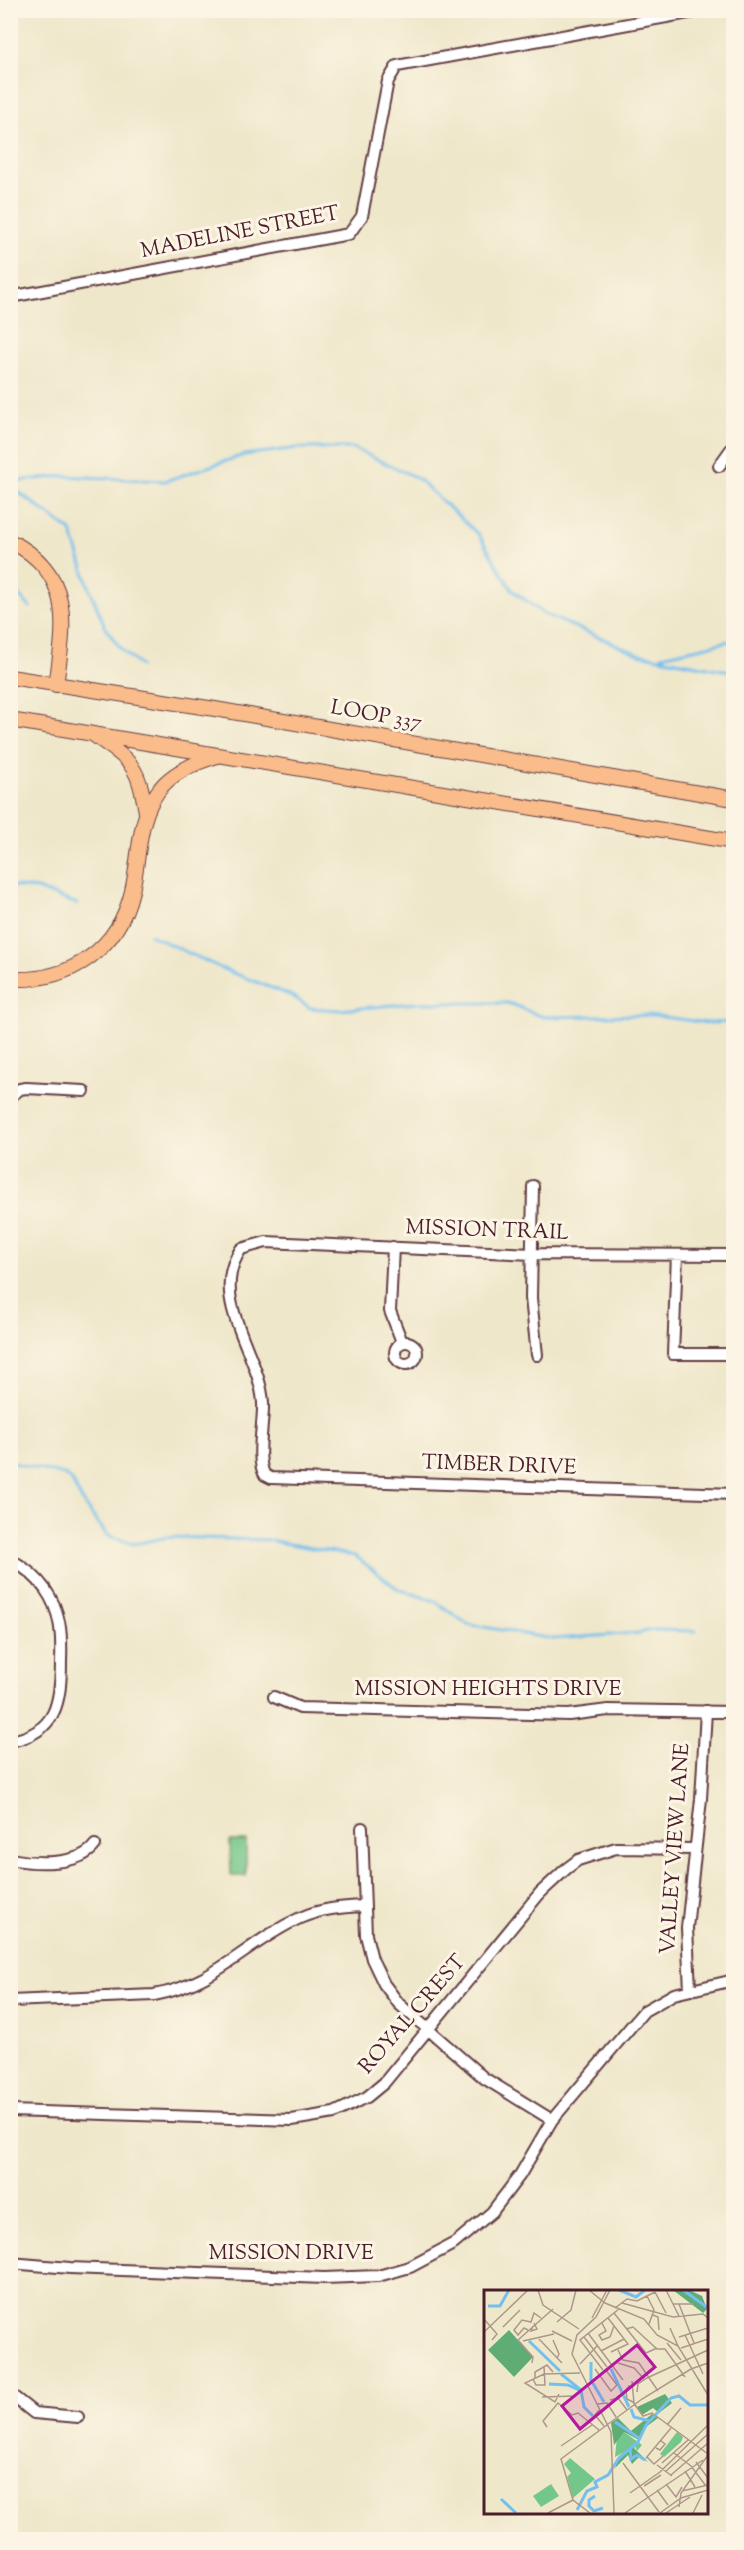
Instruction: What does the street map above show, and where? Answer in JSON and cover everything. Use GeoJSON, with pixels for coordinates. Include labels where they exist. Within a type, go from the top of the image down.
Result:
{"type":"FeatureCollection","features":[{"type":"Feature","properties":{"kind":"main road"},"geometry":{"type":"LineString","coordinates":[[10,541],[29,550],[49,571],[62,599],[64,634],[56,685]]}},
{"type":"Feature","properties":{"kind":"main road","name":"LOOP 337"},"geometry":{"type":"LineString","coordinates":[[10,677],[215,709],[734,799]]}},
{"type":"Feature","properties":{"kind":"main road"},"geometry":{"type":"LineString","coordinates":[[10,720],[734,842]]}},
{"type":"Feature","properties":{"kind":"main road"},"geometry":{"type":"LineString","coordinates":[[10,979],[38,979],[66,972],[88,960],[108,940],[122,919],[132,891],[146,812],[140,778],[123,756],[90,733]]}},
{"type":"Feature","properties":{"kind":"main road"},"geometry":{"type":"LineString","coordinates":[[146,812],[160,788],[182,770],[221,755]]}},
{"type":"Feature","properties":{"kind":"street","name":"MADELINE STREET"},"geometry":{"type":"LineString","coordinates":[[10,297],[349,234],[362,216],[388,81],[397,66],[705,10]]}},
{"type":"Feature","properties":{"kind":"street"},"geometry":{"type":"LineString","coordinates":[[719,466],[734,445]]}},
{"type":"Feature","properties":{"kind":"street"},"geometry":{"type":"LineString","coordinates":[[10,1097],[20,1089],[26,1088],[84,1091]]}},
{"type":"Feature","properties":{"kind":"street"},"geometry":{"type":"LineString","coordinates":[[533,1186],[531,1299],[537,1355]]}},
{"type":"Feature","properties":{"kind":"street","name":"MISSION TRAIL"},"geometry":{"type":"LineString","coordinates":[[265,1475],[260,1462],[263,1427],[261,1385],[237,1326],[232,1302],[233,1266],[241,1249],[266,1242],[532,1254],[734,1255]]}},
{"type":"Feature","properties":{"kind":"street"},"geometry":{"type":"LineString","coordinates":[[393,1246],[390,1311],[402,1342]]}},
{"type":"Feature","properties":{"kind":"street"},"geometry":{"type":"LineString","coordinates":[[677,1255],[673,1354],[732,1354]]}},
{"type":"Feature","properties":{"kind":"street","name":"TIMBER DRIVE"},"geometry":{"type":"LineString","coordinates":[[265,1475],[277,1480],[430,1482],[734,1494]]}},
{"type":"Feature","properties":{"kind":"street"},"geometry":{"type":"LineString","coordinates":[[10,1559],[35,1576],[46,1589],[56,1611],[62,1634],[61,1694],[58,1705],[52,1717],[37,1731],[10,1741]]}},
{"type":"Feature","properties":{"kind":"street","name":"MISSION HEIGHTS DRIVE"},"geometry":{"type":"LineString","coordinates":[[274,1696],[300,1708],[569,1715],[608,1710],[734,1712]]}},
{"type":"Feature","properties":{"kind":"street","name":"VALLEY VIEW LANE"},"geometry":{"type":"LineString","coordinates":[[690,1990],[687,1928],[706,1711]]}},
{"type":"Feature","properties":{"kind":"street"},"geometry":{"type":"LineString","coordinates":[[362,1828],[366,1935],[377,1971],[399,2004],[492,2084],[552,2120]]}},
{"type":"Feature","properties":{"kind":"street"},"geometry":{"type":"LineString","coordinates":[[10,1859],[22,1861],[79,1858],[89,1854],[95,1845]]}},
{"type":"Feature","properties":{"kind":"street","name":"ROYAL CREST"},"geometry":{"type":"LineString","coordinates":[[10,2111],[291,2120],[319,2117],[367,2097],[400,2066],[525,1910],[578,1860],[616,1848],[695,1849]]}},
{"type":"Feature","properties":{"kind":"street"},"geometry":{"type":"LineString","coordinates":[[10,2001],[143,1996],[171,1992],[208,1978],[271,1934],[301,1917],[330,1909],[364,1906]]}},
{"type":"Feature","properties":{"kind":"street","name":"MISSION DRIVE"},"geometry":{"type":"LineString","coordinates":[[10,2263],[70,2268],[313,2278],[363,2277],[396,2271],[438,2252],[483,2222],[510,2190],[552,2120],[644,2011],[662,1998],[734,1980]]}},
{"type":"Feature","properties":{"kind":"street"},"geometry":{"type":"LineString","coordinates":[[10,2394],[34,2413],[78,2416]]}},
{"type":"Feature","properties":{"kind":"green space"},"geometry":{"type":"Polygon","coordinates":[[[230,1841],[246,1841],[246,1876],[231,1876],[230,1841]]]}},
{"type":"Feature","properties":{"kind":"waterway"},"geometry":{"type":"LineString","coordinates":[[10,482],[64,476],[165,481],[244,455],[298,448],[353,448],[417,478],[479,535],[512,590],[544,614],[639,654],[734,672]]}},
{"type":"Feature","properties":{"kind":"waterway"},"geometry":{"type":"LineString","coordinates":[[10,486],[71,531],[105,627],[121,649],[140,666]]}},
{"type":"Feature","properties":{"kind":"waterway"},"geometry":{"type":"LineString","coordinates":[[10,587],[30,607]]}},
{"type":"Feature","properties":{"kind":"waterway"},"geometry":{"type":"LineString","coordinates":[[662,656],[734,640]]}},
{"type":"Feature","properties":{"kind":"waterway"},"geometry":{"type":"LineString","coordinates":[[10,886],[37,889],[77,904]]}},
{"type":"Feature","properties":{"kind":"waterway"},"geometry":{"type":"LineString","coordinates":[[150,935],[223,969],[292,996],[310,1008],[339,1010],[416,1003],[507,1003],[546,1017],[649,1015],[708,1023],[734,1022]]}},
{"type":"Feature","properties":{"kind":"waterway"},"geometry":{"type":"LineString","coordinates":[[10,1462],[64,1475],[71,1480],[85,1506],[107,1535],[134,1544],[168,1537],[268,1540],[355,1556],[398,1589],[435,1601],[467,1624],[553,1639],[639,1633],[652,1630],[696,1631]]}}]}
